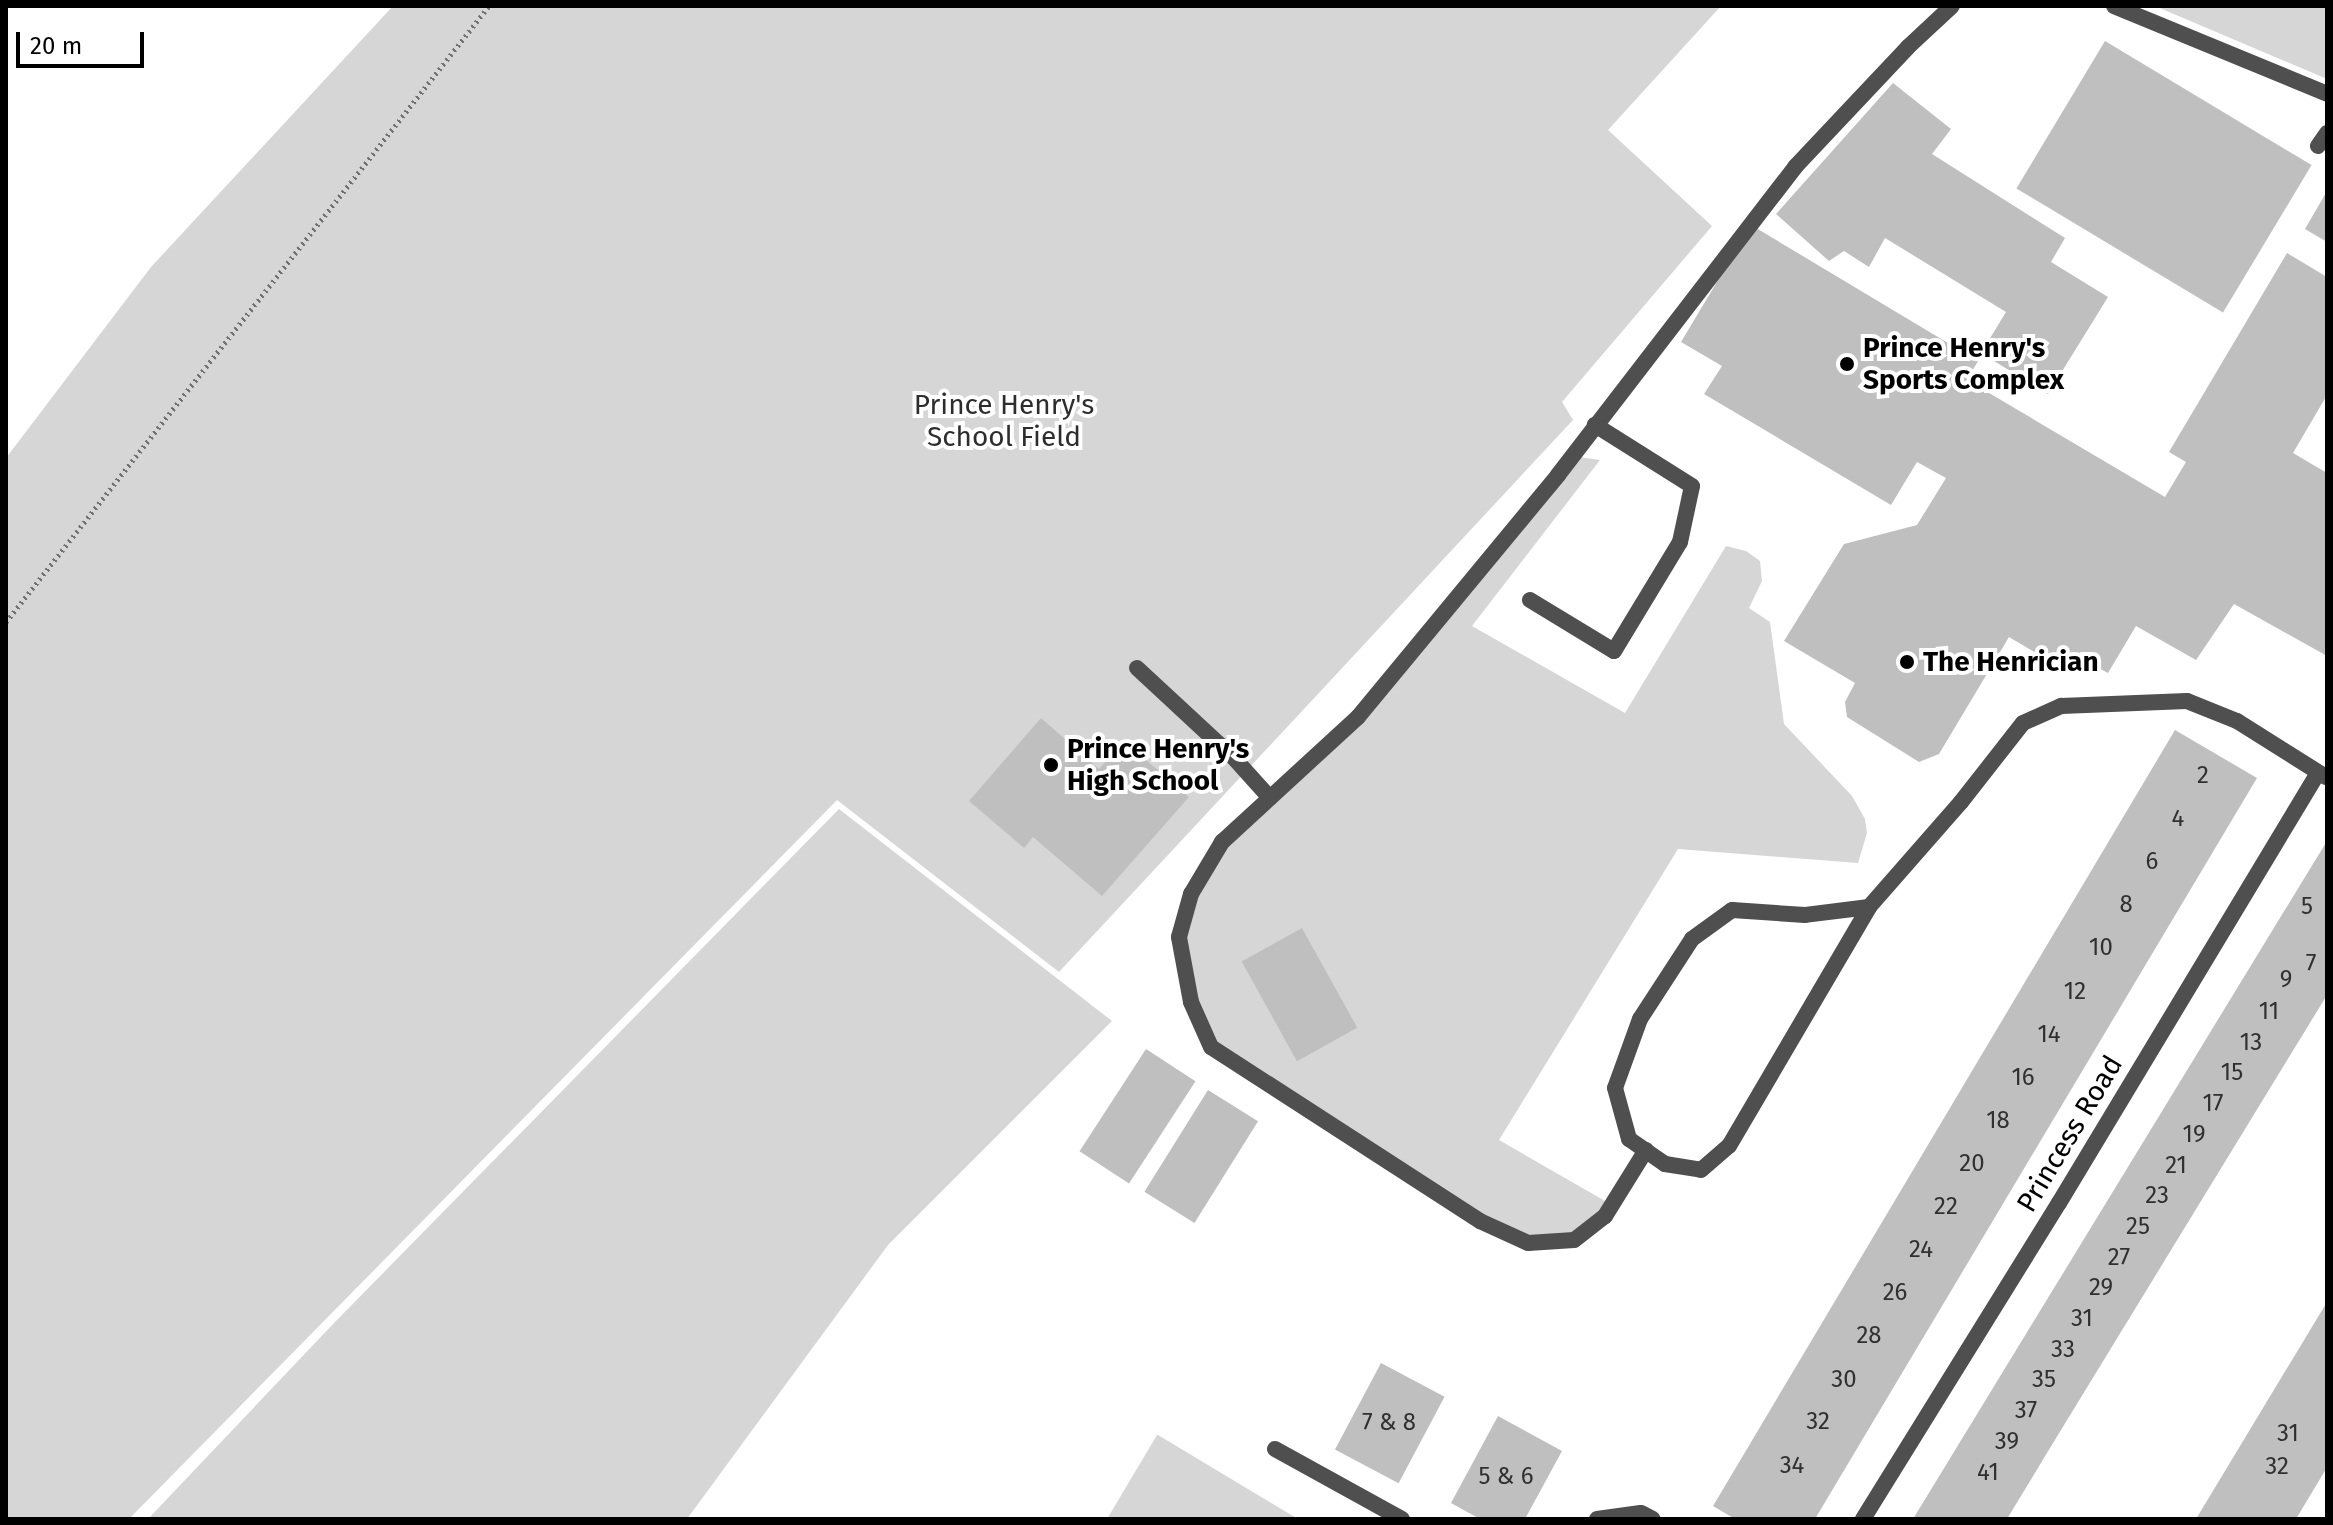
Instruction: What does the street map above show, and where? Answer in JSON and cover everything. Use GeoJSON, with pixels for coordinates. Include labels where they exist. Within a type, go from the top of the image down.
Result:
{"type":"FeatureCollection","features":[{"type":"Feature","properties":{"kind":"street"},"geometry":{"type":"LineString","coordinates":[[1646,1150],[1605,1216],[1574,1240],[1528,1243],[1480,1221],[1211,1047],[1191,1002],[1179,937],[1191,894],[1222,842],[1358,717],[1595,425],[1795,167],[1908,47],[1952,6]]}},
{"type":"Feature","properties":{"kind":"street"},"geometry":{"type":"LineString","coordinates":[[2114,6],[2327,94]]}},
{"type":"Feature","properties":{"kind":"street"},"geometry":{"type":"LineString","coordinates":[[1530,600],[1614,651],[1680,542],[1692,486],[1595,425]]}},
{"type":"Feature","properties":{"kind":"street"},"geometry":{"type":"LineString","coordinates":[[1137,668],[1233,757],[1270,798]]}},
{"type":"Feature","properties":{"kind":"street"},"geometry":{"type":"LineString","coordinates":[[1869,907],[1805,915],[1732,910],[1692,939],[1640,1019],[1615,1088],[1629,1139],[1665,1164],[1701,1170],[1729,1146],[1869,907],[1961,802],[2023,723],[2061,706],[2187,701],[2237,721],[2322,776]]}},
{"type":"Feature","properties":{"kind":"street","name":"Princess Road"},"geometry":{"type":"LineString","coordinates":[[1863,1519],[2322,776]]}},
{"type":"Feature","properties":{"kind":"street"},"geometry":{"type":"LineString","coordinates":[[1275,1449],[1402,1519]]}},
{"type":"Feature","properties":{"kind":"street"},"geometry":{"type":"LineString","coordinates":[[1597,1519],[1641,1513],[1653,1519]]}},
{"type":"Feature","properties":{"kind":"path"},"geometry":{"type":"LineString","coordinates":[[6,622],[489,6]]}},
{"type":"Feature","properties":{"kind":"green space","name":"Prince Henry's School Field"},"geometry":{"type":"Polygon","coordinates":[[[393,6],[1721,6],[1608,130],[1712,226],[1562,402],[1573,420],[1059,972],[837,800],[129,1519],[6,1519],[6,458],[151,267],[393,6]]]}},
{"type":"Feature","properties":{"kind":"green space"},"geometry":{"type":"Polygon","coordinates":[[[2156,6],[2327,6],[2327,79],[2162,9],[2156,6]]]}},
{"type":"Feature","properties":{"kind":"green space"},"geometry":{"type":"Polygon","coordinates":[[[1572,456],[1600,460],[1472,626],[1625,713],[1726,546],[1746,551],[1760,561],[1762,581],[1749,608],[1770,622],[1784,724],[1852,796],[1865,819],[1867,833],[1858,863],[1678,849],[1499,1140],[1612,1205],[1574,1240],[1528,1243],[1211,1047],[1179,937],[1222,842],[1358,717],[1572,456]]]}},
{"type":"Feature","properties":{"kind":"green space"},"geometry":{"type":"Polygon","coordinates":[[[839,809],[1112,1021],[888,1245],[687,1519],[148,1519],[334,1323],[839,809]]]}},
{"type":"Feature","properties":{"kind":"green space"},"geometry":{"type":"Polygon","coordinates":[[[1158,1435],[1298,1519],[1107,1519],[1158,1435]]]}},
{"type":"Feature","properties":{"kind":"building"},"geometry":{"type":"Polygon","coordinates":[[[2105,41],[2312,165],[2223,313],[2016,188],[2105,41]]]}},
{"type":"Feature","properties":{"kind":"building"},"geometry":{"type":"Polygon","coordinates":[[[1893,83],[1951,129],[1932,154],[2065,238],[2051,262],[2108,297],[2048,394],[1981,353],[2006,312],[1885,238],[1869,267],[1844,251],[1829,261],[1776,214],[1893,83]]]}},
{"type":"Feature","properties":{"kind":"building"},"geometry":{"type":"Polygon","coordinates":[[[2327,191],[2327,242],[2305,229],[2327,191]]]}},
{"type":"Feature","properties":{"kind":"building"},"geometry":{"type":"Polygon","coordinates":[[[1751,225],[1978,361],[1967,380],[2165,497],[2186,462],[2169,452],[2287,253],[2327,277],[2327,395],[2293,453],[2327,473],[2327,656],[2234,604],[2196,660],[2136,626],[2108,673],[2074,655],[2065,670],[2009,637],[1939,754],[1919,762],[1847,717],[1845,702],[1855,683],[1784,641],[1844,544],[1917,525],[1946,478],[1917,462],[1891,505],[1704,394],[1722,366],[1681,342],[1751,225]]]}},
{"type":"Feature","properties":{"kind":"building"},"geometry":{"type":"Polygon","coordinates":[[[1041,718],[1099,769],[1124,741],[1189,797],[1102,896],[1033,837],[1024,848],[969,801],[1041,718]]]}},
{"type":"Feature","properties":{"kind":"building"},"geometry":{"type":"Polygon","coordinates":[[[2175,730],[2257,778],[1815,1519],[1735,1519],[1713,1506],[2175,730]]]}},
{"type":"Feature","properties":{"kind":"building"},"geometry":{"type":"Polygon","coordinates":[[[2327,841],[2327,995],[2007,1519],[1913,1519],[2327,841]]]}},
{"type":"Feature","properties":{"kind":"building"},"geometry":{"type":"Polygon","coordinates":[[[1302,928],[1357,1028],[1297,1061],[1242,961],[1302,928]]]}},
{"type":"Feature","properties":{"kind":"building"},"geometry":{"type":"Polygon","coordinates":[[[1146,1049],[1195,1081],[1129,1183],[1080,1151],[1146,1049]]]}},
{"type":"Feature","properties":{"kind":"building"},"geometry":{"type":"Polygon","coordinates":[[[1208,1090],[1258,1121],[1194,1223],[1144,1192],[1208,1090]]]}},
{"type":"Feature","properties":{"kind":"building"},"geometry":{"type":"Polygon","coordinates":[[[2327,1302],[2327,1467],[2296,1519],[2196,1519],[2327,1302]]]}},
{"type":"Feature","properties":{"kind":"building"},"geometry":{"type":"Polygon","coordinates":[[[1381,1363],[1445,1397],[1399,1483],[1335,1450],[1381,1363]]]}},
{"type":"Feature","properties":{"kind":"building"},"geometry":{"type":"Polygon","coordinates":[[[1498,1416],[1562,1451],[1525,1519],[1480,1519],[1451,1503],[1498,1416]]]}},
{"type":"Feature","properties":{"kind":"place","name":"Prince Henry's Sports Complex"},"geometry":{"type":"Point","coordinates":[1847,364]}},
{"type":"Feature","properties":{"kind":"place","name":"The Henrician"},"geometry":{"type":"Point","coordinates":[1907,662]}},
{"type":"Feature","properties":{"kind":"place","name":"Prince Henry's High School"},"geometry":{"type":"Point","coordinates":[1051,765]}}]}
